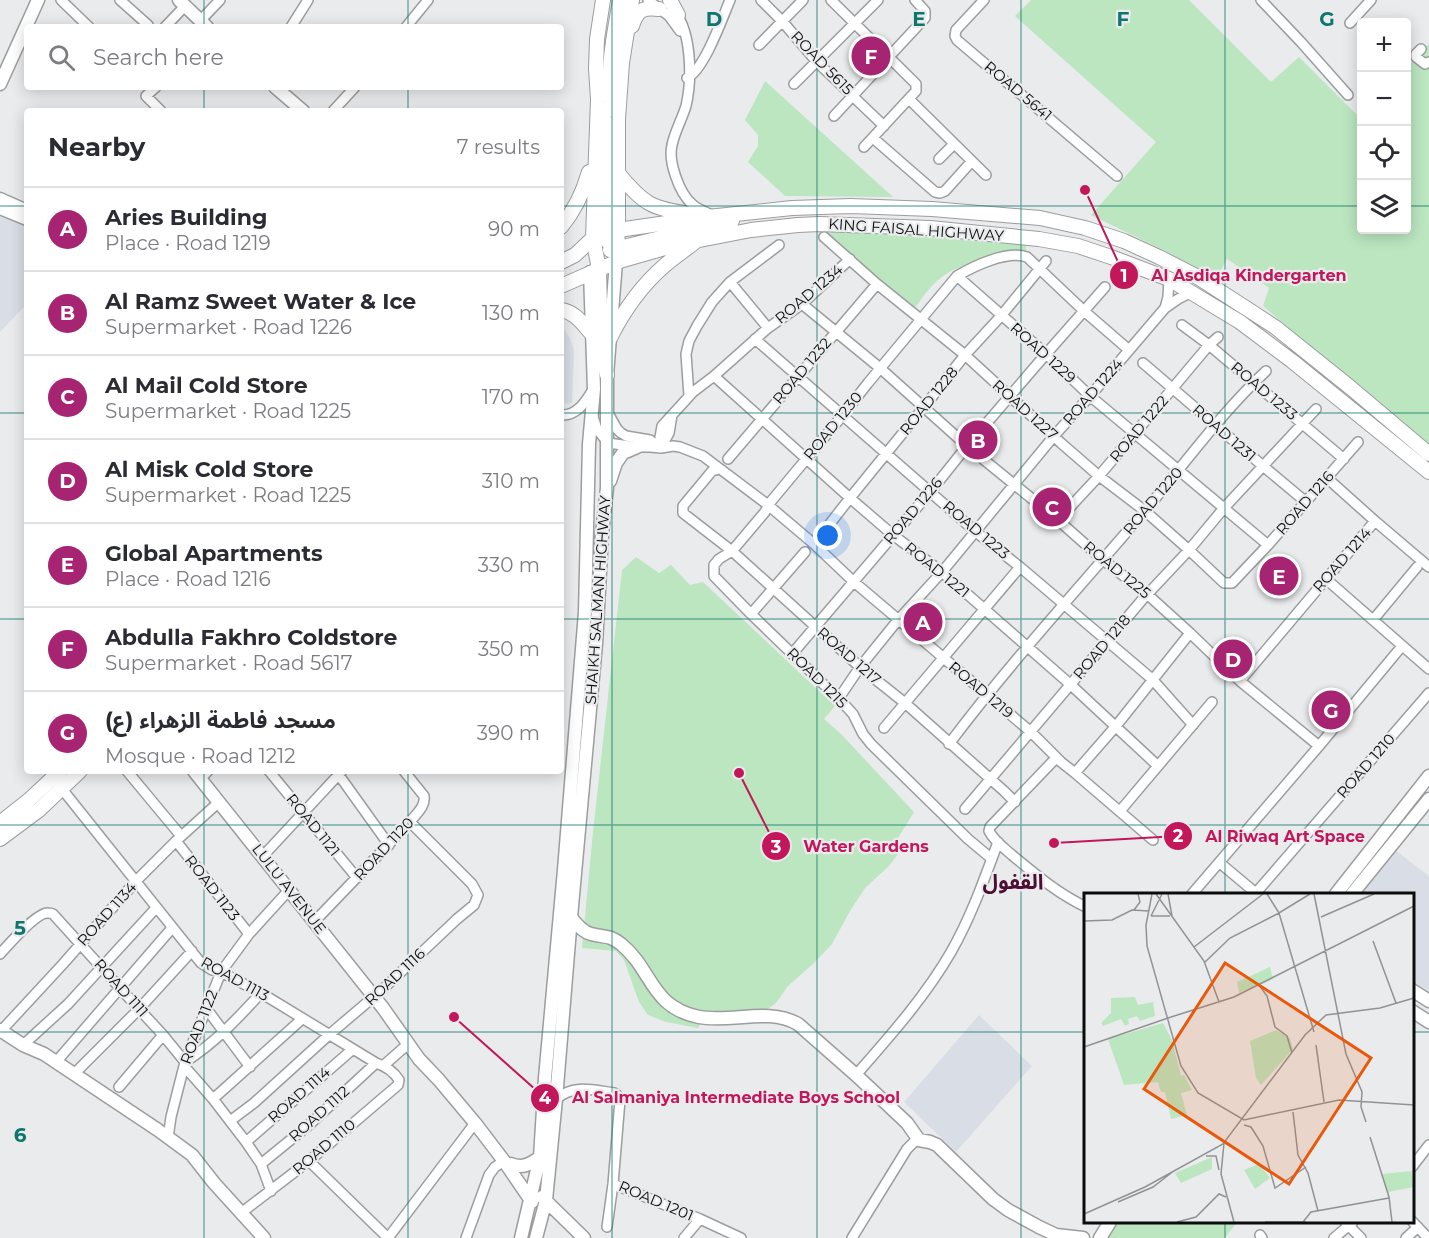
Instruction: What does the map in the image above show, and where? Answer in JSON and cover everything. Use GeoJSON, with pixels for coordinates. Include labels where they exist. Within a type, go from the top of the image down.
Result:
{"type":"FeatureCollection","features":[{"type":"Feature","properties":{"kind":"main road"},"geometry":{"type":"LineString","coordinates":[[602,0],[597,39],[598,99],[593,219],[603,251]]}},
{"type":"Feature","properties":{"kind":"main road"},"geometry":{"type":"LineString","coordinates":[[618,119],[611,100],[609,77],[620,0]]}},
{"type":"Feature","properties":{"kind":"main road","name":"SHAIKH SALMAN HIGHWAY"},"geometry":{"type":"LineString","coordinates":[[603,251],[618,173],[617,144],[622,63],[632,0]]}},
{"type":"Feature","properties":{"kind":"main road"},"geometry":{"type":"LineString","coordinates":[[622,63],[634,19],[638,13],[660,2],[678,15]]}},
{"type":"Feature","properties":{"kind":"main road"},"geometry":{"type":"LineString","coordinates":[[598,99],[608,144],[601,348],[607,375]]}},
{"type":"Feature","properties":{"kind":"main road"},"geometry":{"type":"LineString","coordinates":[[564,223],[583,190],[595,149]]}},
{"type":"Feature","properties":{"kind":"main road"},"geometry":{"type":"LineString","coordinates":[[618,173],[638,197],[649,204],[670,212],[711,216]]}},
{"type":"Feature","properties":{"kind":"main road","name":"KING FAISAL HIGHWAY"},"geometry":{"type":"LineString","coordinates":[[603,251],[711,216],[851,206],[932,209],[1040,218],[1086,228],[1160,257],[1196,276],[1275,327],[1429,454]]}},
{"type":"Feature","properties":{"kind":"main road"},"geometry":{"type":"LineString","coordinates":[[564,260],[575,255],[603,251],[727,223],[759,211]]}},
{"type":"Feature","properties":{"kind":"main road","name":"KING FAISAL HIGHWAY"},"geometry":{"type":"LineString","coordinates":[[603,251],[751,230],[819,224],[930,228],[1039,239],[1078,246],[1111,256],[1168,279],[1240,322],[1429,472]]}},
{"type":"Feature","properties":{"kind":"main road"},"geometry":{"type":"LineString","coordinates":[[610,338],[623,314],[642,289],[663,266],[699,239]]}},
{"type":"Feature","properties":{"kind":"main road"},"geometry":{"type":"LineString","coordinates":[[564,269],[603,251]]}},
{"type":"Feature","properties":{"kind":"main road"},"geometry":{"type":"LineString","coordinates":[[564,284],[603,251]]}},
{"type":"Feature","properties":{"kind":"main road"},"geometry":{"type":"LineString","coordinates":[[564,310],[576,316],[591,333]]}},
{"type":"Feature","properties":{"kind":"main road"},"geometry":{"type":"LineString","coordinates":[[0,823],[57,774]]}},
{"type":"Feature","properties":{"kind":"main road"},"geometry":{"type":"LineString","coordinates":[[0,839],[39,810],[77,774]]}},
{"type":"Feature","properties":{"kind":"street"},"geometry":{"type":"LineString","coordinates":[[28,24],[39,0]]}},
{"type":"Feature","properties":{"kind":"street"},"geometry":{"type":"LineString","coordinates":[[61,0],[86,24]]}},
{"type":"Feature","properties":{"kind":"street"},"geometry":{"type":"LineString","coordinates":[[120,0],[147,24]]}},
{"type":"Feature","properties":{"kind":"street"},"geometry":{"type":"LineString","coordinates":[[167,24],[182,3],[204,24],[220,0]]}},
{"type":"Feature","properties":{"kind":"street"},"geometry":{"type":"LineString","coordinates":[[293,24],[308,0]]}},
{"type":"Feature","properties":{"kind":"street"},"geometry":{"type":"LineString","coordinates":[[408,24],[428,0]]}},
{"type":"Feature","properties":{"kind":"street"},"geometry":{"type":"LineString","coordinates":[[687,78],[703,61],[730,0]]}},
{"type":"Feature","properties":{"kind":"street","name":"ROAD 5615"},"geometry":{"type":"LineString","coordinates":[[761,0],[817,62],[884,126]]}},
{"type":"Feature","properties":{"kind":"street"},"geometry":{"type":"LineString","coordinates":[[759,45],[803,0]]}},
{"type":"Feature","properties":{"kind":"street"},"geometry":{"type":"LineString","coordinates":[[831,0],[916,84],[916,91],[864,147]]}},
{"type":"Feature","properties":{"kind":"street"},"geometry":{"type":"LineString","coordinates":[[794,84],[878,0]]}},
{"type":"Feature","properties":{"kind":"street"},"geometry":{"type":"LineString","coordinates":[[834,116],[926,16],[924,9],[915,0]]}},
{"type":"Feature","properties":{"kind":"street","name":"ROAD 5641"},"geometry":{"type":"LineString","coordinates":[[984,0],[956,30],[957,40],[1117,176]]}},
{"type":"Feature","properties":{"kind":"street"},"geometry":{"type":"LineString","coordinates":[[1261,0],[1348,95]]}},
{"type":"Feature","properties":{"kind":"street"},"geometry":{"type":"LineString","coordinates":[[1350,23],[1371,0]]}},
{"type":"Feature","properties":{"kind":"street"},"geometry":{"type":"LineString","coordinates":[[660,2],[680,29],[687,47]]}},
{"type":"Feature","properties":{"kind":"street"},"geometry":{"type":"LineString","coordinates":[[678,15],[685,28],[687,78],[685,108],[670,154],[678,182],[687,200],[711,216]]}},
{"type":"Feature","properties":{"kind":"street"},"geometry":{"type":"LineString","coordinates":[[0,84],[24,32]]}},
{"type":"Feature","properties":{"kind":"street"},"geometry":{"type":"LineString","coordinates":[[687,47],[697,50],[708,49]]}},
{"type":"Feature","properties":{"kind":"street"},"geometry":{"type":"LineString","coordinates":[[1421,49],[1417,52],[1416,57],[1423,64],[1429,62]]}},
{"type":"Feature","properties":{"kind":"street"},"geometry":{"type":"LineString","coordinates":[[153,90],[146,96],[158,108]]}},
{"type":"Feature","properties":{"kind":"street"},"geometry":{"type":"LineString","coordinates":[[278,90],[299,108]]}},
{"type":"Feature","properties":{"kind":"street"},"geometry":{"type":"LineString","coordinates":[[336,108],[352,90]]}},
{"type":"Feature","properties":{"kind":"street"},"geometry":{"type":"LineString","coordinates":[[909,99],[986,175]]}},
{"type":"Feature","properties":{"kind":"street"},"geometry":{"type":"LineString","coordinates":[[873,138],[935,192],[945,191],[972,161]]}},
{"type":"Feature","properties":{"kind":"street"},"geometry":{"type":"LineString","coordinates":[[939,159],[954,144]]}},
{"type":"Feature","properties":{"kind":"street"},"geometry":{"type":"LineString","coordinates":[[0,190],[22,209]]}},
{"type":"Feature","properties":{"kind":"street"},"geometry":{"type":"LineString","coordinates":[[0,199],[22,209]]}},
{"type":"Feature","properties":{"kind":"street"},"geometry":{"type":"LineString","coordinates":[[0,208],[24,218]]}},
{"type":"Feature","properties":{"kind":"street"},"geometry":{"type":"LineString","coordinates":[[564,217],[574,209]]}},
{"type":"Feature","properties":{"kind":"street","name":"ROAD 1227"},"geometry":{"type":"LineString","coordinates":[[824,237],[965,356],[1099,476],[1144,511],[1224,583]]}},
{"type":"Feature","properties":{"kind":"street"},"geometry":{"type":"LineString","coordinates":[[689,396],[686,354],[689,341],[712,302],[730,282],[779,245]]}},
{"type":"Feature","properties":{"kind":"street","name":"SHAIKH SALMAN HIGHWAY"},"geometry":{"type":"LineString","coordinates":[[520,1238],[540,1157],[585,612],[589,444],[594,389],[591,333],[603,251]]}},
{"type":"Feature","properties":{"kind":"street","name":"SHAIKH SALMAN HIGHWAY"},"geometry":{"type":"LineString","coordinates":[[536,1238],[545,1205],[556,1099],[596,644],[607,488],[607,375],[610,338],[603,251]]}},
{"type":"Feature","properties":{"kind":"street"},"geometry":{"type":"LineString","coordinates":[[957,276],[973,266],[988,261],[1017,255],[1027,257],[1129,350]]}},
{"type":"Feature","properties":{"kind":"street","name":"ROAD 1234"},"geometry":{"type":"LineString","coordinates":[[661,448],[660,431],[689,396],[768,328],[802,304],[850,259]]}},
{"type":"Feature","properties":{"kind":"street","name":"ROAD 1228"},"geometry":{"type":"LineString","coordinates":[[814,544],[965,356],[1046,261]]}},
{"type":"Feature","properties":{"kind":"street","name":"ROAD 1229"},"geometry":{"type":"LineString","coordinates":[[957,276],[1090,396],[1268,545]]}},
{"type":"Feature","properties":{"kind":"street","name":"ROAD 1230"},"geometry":{"type":"LineString","coordinates":[[714,576],[714,565],[732,551],[765,512],[768,505],[957,276]]}},
{"type":"Feature","properties":{"kind":"street"},"geometry":{"type":"LineString","coordinates":[[1165,308],[1168,297],[1168,279]]}},
{"type":"Feature","properties":{"kind":"street","name":"ROAD 1234"},"geometry":{"type":"LineString","coordinates":[[730,282],[768,328]]}},
{"type":"Feature","properties":{"kind":"street","name":"ROAD 1232"},"geometry":{"type":"LineString","coordinates":[[728,459],[878,284]]}},
{"type":"Feature","properties":{"kind":"street","name":"ROAD 1226"},"geometry":{"type":"LineString","coordinates":[[792,654],[967,446],[1106,287]]}},
{"type":"Feature","properties":{"kind":"street","name":"ROAD 1224"},"geometry":{"type":"LineString","coordinates":[[839,698],[860,667],[898,620],[942,572],[1054,436],[1165,308],[1192,292]]}},
{"type":"Feature","properties":{"kind":"street","name":"ROAD 1225"},"geometry":{"type":"LineString","coordinates":[[802,304],[880,368],[967,446],[1147,594],[1240,681],[1319,746]]}},
{"type":"Feature","properties":{"kind":"street","name":"ROAD 1233"},"geometry":{"type":"LineString","coordinates":[[1182,325],[1254,382],[1344,459]]}},
{"type":"Feature","properties":{"kind":"street","name":"ROAD 1222"},"geometry":{"type":"LineString","coordinates":[[1058,520],[1099,476],[1218,337]]}},
{"type":"Feature","properties":{"kind":"street","name":"ROAD 1223"},"geometry":{"type":"LineString","coordinates":[[755,339],[976,532],[1108,641],[1152,680],[1193,725]]}},
{"type":"Feature","properties":{"kind":"street","name":"ROAD 1231"},"geometry":{"type":"LineString","coordinates":[[1143,363],[1306,502]]}},
{"type":"Feature","properties":{"kind":"street","name":"ROAD 1220"},"geometry":{"type":"LineString","coordinates":[[949,744],[1027,646],[1103,560],[1216,425],[1266,371]]}},
{"type":"Feature","properties":{"kind":"street","name":"ROAD 1221"},"geometry":{"type":"LineString","coordinates":[[714,376],[850,498],[893,535],[942,572],[1027,646],[1158,766]]}},
{"type":"Feature","properties":{"kind":"street"},"geometry":{"type":"LineString","coordinates":[[564,415],[577,410],[594,389]]}},
{"type":"Feature","properties":{"kind":"street","name":"ROAD 1218"},"geometry":{"type":"LineString","coordinates":[[965,809],[1147,594],[1316,409]]}},
{"type":"Feature","properties":{"kind":"street","name":"ROAD 1219"},"geometry":{"type":"LineString","coordinates":[[608,413],[621,433],[650,440],[661,448]]}},
{"type":"Feature","properties":{"kind":"street"},"geometry":{"type":"LineString","coordinates":[[592,414],[597,429],[608,443]]}},
{"type":"Feature","properties":{"kind":"street","name":"ROAD 1216"},"geometry":{"type":"LineString","coordinates":[[1224,583],[1232,583],[1358,442]]}},
{"type":"Feature","properties":{"kind":"street","name":"ROAD 1219"},"geometry":{"type":"LineString","coordinates":[[608,443],[637,447],[673,446],[703,456],[768,505],[814,544],[854,582],[987,694],[1031,732],[1056,758],[1153,840]]}},
{"type":"Feature","properties":{"kind":"street"},"geometry":{"type":"LineString","coordinates":[[607,488],[616,463],[623,453],[637,447]]}},
{"type":"Feature","properties":{"kind":"street","name":"ROAD 1217"},"geometry":{"type":"LineString","coordinates":[[722,470],[712,471],[683,506],[682,511],[732,551],[860,667],[905,703],[1015,802]]}},
{"type":"Feature","properties":{"kind":"street"},"geometry":{"type":"LineString","coordinates":[[1327,478],[1429,567]]}},
{"type":"Feature","properties":{"kind":"street","name":"ROAD 1214"},"geometry":{"type":"LineString","coordinates":[[1240,681],[1375,521]]}},
{"type":"Feature","properties":{"kind":"street"},"geometry":{"type":"LineString","coordinates":[[751,614],[805,552]]}},
{"type":"Feature","properties":{"kind":"street"},"geometry":{"type":"LineString","coordinates":[[884,728],[1020,567]]}},
{"type":"Feature","properties":{"kind":"street"},"geometry":{"type":"LineString","coordinates":[[1373,620],[1417,567]]}},
{"type":"Feature","properties":{"kind":"street","name":"ROAD 1215"},"geometry":{"type":"LineString","coordinates":[[714,576],[839,698],[853,714],[871,744],[968,839],[992,859]]}},
{"type":"Feature","properties":{"kind":"street"},"geometry":{"type":"LineString","coordinates":[[1326,579],[1429,669]]}},
{"type":"Feature","properties":{"kind":"street"},"geometry":{"type":"LineString","coordinates":[[1075,773],[1116,726],[1190,633]]}},
{"type":"Feature","properties":{"kind":"street"},"geometry":{"type":"LineString","coordinates":[[1193,893],[1402,646]]}},
{"type":"Feature","properties":{"kind":"street","name":"ROAD 1210"},"geometry":{"type":"LineString","coordinates":[[1257,893],[1429,693]]}},
{"type":"Feature","properties":{"kind":"street"},"geometry":{"type":"LineString","coordinates":[[1120,811],[1212,702]]}},
{"type":"Feature","properties":{"kind":"street"},"geometry":{"type":"LineString","coordinates":[[1056,758],[989,829],[989,834],[1044,881],[1069,899],[1084,906]]}},
{"type":"Feature","properties":{"kind":"street","name":"ROAD 1123"},"geometry":{"type":"LineString","coordinates":[[129,774],[249,934]]}},
{"type":"Feature","properties":{"kind":"street","name":"LULU AVENUE"},"geometry":{"type":"LineString","coordinates":[[202,774],[219,802],[383,1008],[419,1059],[507,1162],[531,1193],[537,1206],[545,1205],[584,1238]]}},
{"type":"Feature","properties":{"kind":"street","name":"ROAD 1121"},"geometry":{"type":"LineString","coordinates":[[271,774],[357,878]]}},
{"type":"Feature","properties":{"kind":"street"},"geometry":{"type":"LineString","coordinates":[[263,856],[337,774]]}},
{"type":"Feature","properties":{"kind":"street"},"geometry":{"type":"LineString","coordinates":[[340,774],[388,845]]}},
{"type":"Feature","properties":{"kind":"street","name":"ROAD 1120"},"geometry":{"type":"LineString","coordinates":[[314,922],[410,822],[423,805],[424,796],[406,774]]}},
{"type":"Feature","properties":{"kind":"street"},"geometry":{"type":"LineString","coordinates":[[1337,893],[1429,776]]}},
{"type":"Feature","properties":{"kind":"street","name":"ROAD 1113"},"geometry":{"type":"LineString","coordinates":[[62,789],[197,959],[206,967],[221,972],[261,993],[396,1076]]}},
{"type":"Feature","properties":{"kind":"street"},"geometry":{"type":"LineString","coordinates":[[1353,893],[1429,799]]}},
{"type":"Feature","properties":{"kind":"street","name":"ROAD 1134"},"geometry":{"type":"LineString","coordinates":[[1,1030],[135,882],[219,802]]}},
{"type":"Feature","properties":{"kind":"street","name":"ROAD 1116"},"geometry":{"type":"LineString","coordinates":[[230,1121],[374,997],[474,905],[478,895],[472,884],[410,822]]}},
{"type":"Feature","properties":{"kind":"street"},"geometry":{"type":"LineString","coordinates":[[856,1075],[923,996],[943,966],[968,919],[998,842]]}},
{"type":"Feature","properties":{"kind":"street","name":"ROAD 1210"},"geometry":{"type":"LineString","coordinates":[[1220,863],[1255,893]]}},
{"type":"Feature","properties":{"kind":"street","name":"ROAD 1122"},"geometry":{"type":"LineString","coordinates":[[163,1134],[171,1117],[184,1064],[221,972],[249,934],[289,890]]}},
{"type":"Feature","properties":{"kind":"street"},"geometry":{"type":"LineString","coordinates":[[23,1045],[68,1004],[156,908]]}},
{"type":"Feature","properties":{"kind":"street","name":"ROAD 1111"},"geometry":{"type":"LineString","coordinates":[[0,954],[32,922],[45,913],[53,914],[163,1035],[246,1142],[261,1164],[271,1191]]}},
{"type":"Feature","properties":{"kind":"street"},"geometry":{"type":"LineString","coordinates":[[571,917],[579,927],[590,934],[603,935],[624,946],[659,994],[673,1007],[707,1018],[773,1016],[788,1019],[803,1028],[907,1123],[919,1140]]}},
{"type":"Feature","properties":{"kind":"street"},"geometry":{"type":"LineString","coordinates":[[56,1062],[172,928]]}},
{"type":"Feature","properties":{"kind":"street"},"geometry":{"type":"LineString","coordinates":[[569,947],[590,934]]}},
{"type":"Feature","properties":{"kind":"street"},"geometry":{"type":"LineString","coordinates":[[74,1074],[139,1009],[192,951]]}},
{"type":"Feature","properties":{"kind":"street"},"geometry":{"type":"LineString","coordinates":[[1414,991],[1429,1001]]}},
{"type":"Feature","properties":{"kind":"street"},"geometry":{"type":"LineString","coordinates":[[184,1064],[224,1033],[261,993]]}},
{"type":"Feature","properties":{"kind":"street"},"geometry":{"type":"LineString","coordinates":[[206,1008],[250,1067]]}},
{"type":"Feature","properties":{"kind":"street","name":"LULU AVENUE"},"geometry":{"type":"LineString","coordinates":[[383,1008],[395,1018],[414,1042],[439,1080]]}},
{"type":"Feature","properties":{"kind":"street"},"geometry":{"type":"LineString","coordinates":[[1414,1012],[1429,1022]]}},
{"type":"Feature","properties":{"kind":"street"},"geometry":{"type":"LineString","coordinates":[[213,1099],[302,1019]]}},
{"type":"Feature","properties":{"kind":"street"},"geometry":{"type":"LineString","coordinates":[[1,1030],[23,1045],[44,1054],[192,1155],[264,1238]]}},
{"type":"Feature","properties":{"kind":"street"},"geometry":{"type":"LineString","coordinates":[[119,1087],[163,1035]]}},
{"type":"Feature","properties":{"kind":"street","name":"ROAD 1112"},"geometry":{"type":"LineString","coordinates":[[261,1164],[379,1064],[408,1044]]}},
{"type":"Feature","properties":{"kind":"street","name":"ROAD 1114"},"geometry":{"type":"LineString","coordinates":[[246,1142],[353,1049]]}},
{"type":"Feature","properties":{"kind":"street","name":"ROAD 1110"},"geometry":{"type":"LineString","coordinates":[[241,1213],[309,1161],[398,1085],[399,1080],[396,1076]]}},
{"type":"Feature","properties":{"kind":"street","name":"ROAD 1201"},"geometry":{"type":"LineString","coordinates":[[556,1099],[576,1089],[611,1093],[618,1096],[620,1103],[613,1184],[741,1238]]}},
{"type":"Feature","properties":{"kind":"street"},"geometry":{"type":"LineString","coordinates":[[309,1161],[388,1238],[475,1123]]}},
{"type":"Feature","properties":{"kind":"street"},"geometry":{"type":"LineString","coordinates":[[852,1238],[907,1149],[919,1140],[937,1145],[986,1194],[1008,1210],[1056,1235],[1083,1238]]}},
{"type":"Feature","properties":{"kind":"street"},"geometry":{"type":"LineString","coordinates":[[1414,1163],[1429,1145]]}},
{"type":"Feature","properties":{"kind":"street"},"geometry":{"type":"LineString","coordinates":[[466,1238],[489,1175],[495,1167],[507,1162],[516,1166],[525,1166],[540,1157]]}},
{"type":"Feature","properties":{"kind":"street"},"geometry":{"type":"LineString","coordinates":[[607,1227],[613,1184]]}},
{"type":"Feature","properties":{"kind":"street"},"geometry":{"type":"LineString","coordinates":[[684,1238],[700,1219]]}},
{"type":"Feature","properties":{"kind":"street"},"geometry":{"type":"LineString","coordinates":[[1100,1238],[1109,1223]]}},
{"type":"Feature","properties":{"kind":"street"},"geometry":{"type":"LineString","coordinates":[[1334,1238],[1349,1223],[1361,1238]]}},
{"type":"Feature","properties":{"kind":"street"},"geometry":{"type":"LineString","coordinates":[[1406,1238],[1415,1224],[1428,1238]]}},
{"type":"Feature","properties":{"kind":"shaded area"},"geometry":{"type":"Polygon","coordinates":[[[0,211],[24,219],[24,307],[0,332],[0,211]]]}},
{"type":"Feature","properties":{"kind":"shaded area"},"geometry":{"type":"Polygon","coordinates":[[[564,329],[574,350],[572,403],[564,404],[564,329]]]}},
{"type":"Feature","properties":{"kind":"shaded area"},"geometry":{"type":"Polygon","coordinates":[[[1395,850],[1429,876],[1429,991],[1414,982],[1414,893],[1361,893],[1395,850]]]}},
{"type":"Feature","properties":{"kind":"shaded area"},"geometry":{"type":"Polygon","coordinates":[[[979,1015],[1032,1066],[956,1152],[904,1102],[979,1015]]]}},
{"type":"Feature","properties":{"kind":"green space"},"geometry":{"type":"Polygon","coordinates":[[[1031,0],[1189,0],[1271,82],[1299,57],[1357,115],[1357,234],[1411,234],[1411,63],[1429,44],[1429,446],[1263,306],[1269,288],[1227,259],[1214,283],[1165,251],[1091,215],[1156,142],[1015,16],[1031,0]]]}},
{"type":"Feature","properties":{"kind":"green space"},"geometry":{"type":"Polygon","coordinates":[[[765,81],[893,197],[785,196],[748,162],[758,146],[758,135],[745,120],[765,81]]]}},
{"type":"Feature","properties":{"kind":"green space"},"geometry":{"type":"Polygon","coordinates":[[[826,232],[998,238],[1027,243],[1025,253],[979,261],[957,268],[934,284],[913,310],[826,232]]]}},
{"type":"Feature","properties":{"kind":"green space"},"geometry":{"type":"Polygon","coordinates":[[[636,557],[659,573],[671,565],[690,585],[703,582],[835,706],[824,719],[842,735],[914,812],[898,838],[901,850],[889,866],[865,888],[832,944],[788,986],[776,1003],[749,1023],[704,1016],[698,1028],[666,1022],[648,1015],[639,1002],[624,960],[616,951],[582,948],[622,570],[636,557]]]}},
{"type":"Feature","properties":{"kind":"green space"},"geometry":{"type":"Polygon","coordinates":[[[1118,1223],[1236,1223],[1225,1238],[1108,1238],[1118,1223]]]}},
{"type":"Feature","properties":{"kind":"place","name":"Abdulla Fakhro Coldstore"},"geometry":{"type":"Point","coordinates":[871,56]}},
{"type":"Feature","properties":{"kind":"place","name":"Al Asdiqa Kindergarten"},"geometry":{"type":"Point","coordinates":[1085,190]}},
{"type":"Feature","properties":{"kind":"place","name":"Al Ramz Sweet Water & Ice"},"geometry":{"type":"Point","coordinates":[978,440]}},
{"type":"Feature","properties":{"kind":"place","name":"Al Mail Cold Store"},"geometry":{"type":"Point","coordinates":[1052,507]}},
{"type":"Feature","properties":{"kind":"place","name":"Global Apartments"},"geometry":{"type":"Point","coordinates":[1279,576]}},
{"type":"Feature","properties":{"kind":"place","name":"Aries Building"},"geometry":{"type":"Point","coordinates":[923,622]}},
{"type":"Feature","properties":{"kind":"place","name":"Al Misk Cold Store"},"geometry":{"type":"Point","coordinates":[1233,659]}},
{"type":"Feature","properties":{"kind":"place","name":"مسجد فاطمة الزهراء (ع)"},"geometry":{"type":"Point","coordinates":[1331,710]}},
{"type":"Feature","properties":{"kind":"place","name":"Water Gardens"},"geometry":{"type":"Point","coordinates":[739,773]}},
{"type":"Feature","properties":{"kind":"place","name":"Al Riwaq Art Space"},"geometry":{"type":"Point","coordinates":[1054,843]}},
{"type":"Feature","properties":{"kind":"place","name":"Al Salmaniya Intermediate Boys School"},"geometry":{"type":"Point","coordinates":[454,1017]}},
{"type":"Feature","properties":{"kind":"district","name":"القفول"},"geometry":{"type":"Point","coordinates":[1013,882]}}]}
